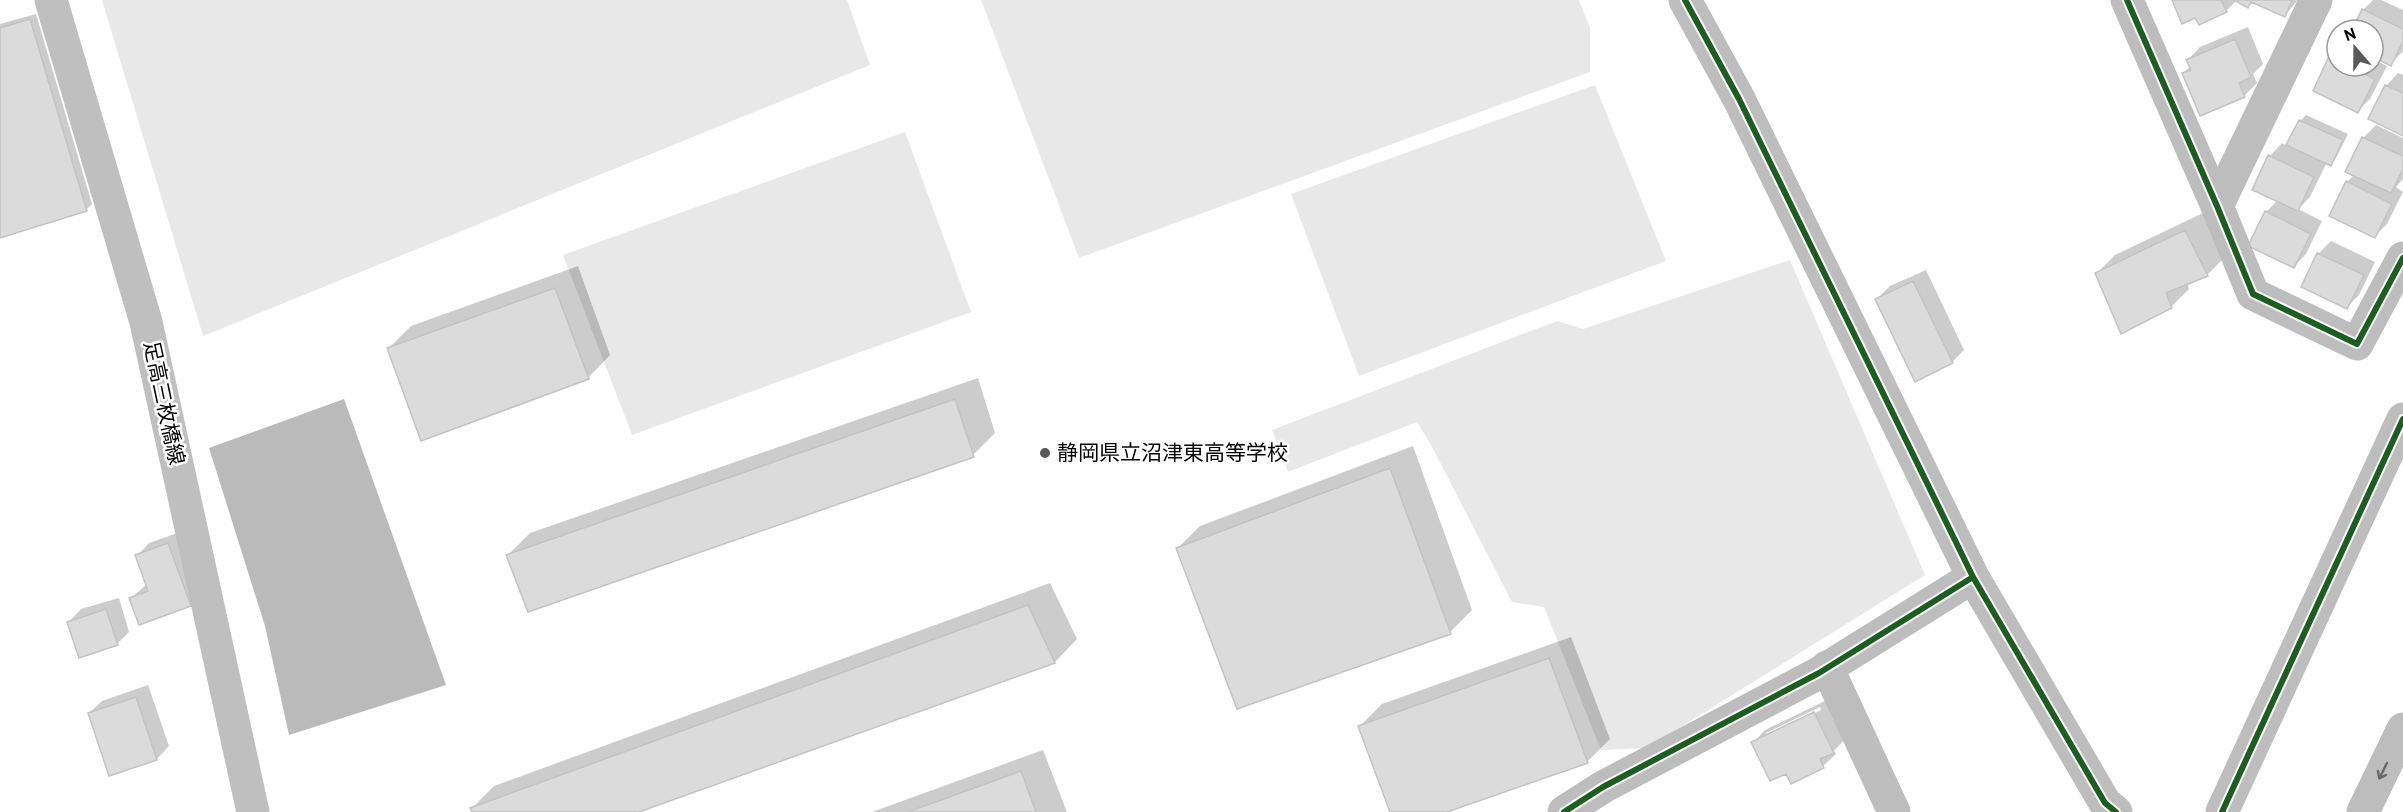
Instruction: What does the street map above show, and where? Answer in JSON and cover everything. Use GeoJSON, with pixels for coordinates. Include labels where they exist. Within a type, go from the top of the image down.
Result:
{"type":"FeatureCollection","features":[{"type":"Feature","properties":{"kind":"main road","name":"足高三枚橋線"},"geometry":{"type":"LineString","coordinates":[[51,0],[146,322],[252,812]]}},
{"type":"Feature","properties":{"kind":"street"},"geometry":{"type":"LineString","coordinates":[[1685,0],[1739,99],[1973,577],[2105,803],[2116,812]]}},
{"type":"Feature","properties":{"kind":"street"},"geometry":{"type":"LineString","coordinates":[[2127,0],[2253,294],[2357,344],[2403,258]]}},
{"type":"Feature","properties":{"kind":"street"},"geometry":{"type":"LineString","coordinates":[[2217,206],[2316,0]]}},
{"type":"Feature","properties":{"kind":"street"},"geometry":{"type":"LineString","coordinates":[[2222,812],[2403,419]]}},
{"type":"Feature","properties":{"kind":"street"},"geometry":{"type":"LineString","coordinates":[[1564,812],[1603,788],[1827,668],[1973,577]]}},
{"type":"Feature","properties":{"kind":"street"},"geometry":{"type":"LineString","coordinates":[[1827,668],[1894,812]]}},
{"type":"Feature","properties":{"kind":"street"},"geometry":{"type":"LineString","coordinates":[[2363,812],[2403,729]]}},
{"type":"Feature","properties":{"kind":"shaded area"},"geometry":{"type":"Polygon","coordinates":[[[102,0],[847,0],[870,65],[203,336],[102,0]]]}},
{"type":"Feature","properties":{"kind":"shaded area"},"geometry":{"type":"Polygon","coordinates":[[[981,0],[1579,0],[1590,28],[1590,72],[1079,258],[981,0]]]}},
{"type":"Feature","properties":{"kind":"shaded area"},"geometry":{"type":"Polygon","coordinates":[[[1595,85],[1666,261],[1359,376],[1291,194],[1595,85]]]}},
{"type":"Feature","properties":{"kind":"shaded area"},"geometry":{"type":"Polygon","coordinates":[[[905,132],[971,312],[632,435],[563,255],[905,132]]]}},
{"type":"Feature","properties":{"kind":"shaded area"},"geometry":{"type":"Polygon","coordinates":[[[1790,260],[1925,575],[1647,748],[1601,750],[1544,607],[1512,602],[1417,422],[1288,472],[1272,430],[1557,321],[1583,329],[1790,260]]]}},
{"type":"Feature","properties":{"kind":"shaded area"},"geometry":{"type":"Polygon","coordinates":[[[344,399],[446,685],[289,735],[265,626],[209,448],[344,399]]]}},
{"type":"Feature","properties":{"kind":"building"},"geometry":{"type":"Polygon","coordinates":[[[2172,0],[2221,0],[2227,12],[2199,25],[2195,18],[2182,24],[2172,0]]]}},
{"type":"Feature","properties":{"kind":"building"},"geometry":{"type":"Polygon","coordinates":[[[2234,0],[2292,0],[2285,17],[2251,2],[2248,8],[2234,0]]]}},
{"type":"Feature","properties":{"kind":"building"},"geometry":{"type":"Polygon","coordinates":[[[2362,9],[2380,18],[2358,18],[2362,9]]]}},
{"type":"Feature","properties":{"kind":"building"},"geometry":{"type":"Polygon","coordinates":[[[30,19],[87,211],[0,238],[0,28],[30,19]]]}},
{"type":"Feature","properties":{"kind":"building"},"geometry":{"type":"Polygon","coordinates":[[[2385,20],[2403,29],[2403,41],[2391,66],[2385,63],[2385,20]]]}},
{"type":"Feature","properties":{"kind":"building"},"geometry":{"type":"Polygon","coordinates":[[[2235,39],[2251,77],[2239,83],[2245,97],[2200,116],[2182,73],[2191,70],[2186,60],[2235,39]]]}},
{"type":"Feature","properties":{"kind":"building"},"geometry":{"type":"Polygon","coordinates":[[[2325,65],[2325,78],[2375,79],[2358,113],[2313,91],[2325,65]]]}},
{"type":"Feature","properties":{"kind":"building"},"geometry":{"type":"Polygon","coordinates":[[[2385,85],[2403,93],[2403,136],[2368,119],[2385,85]]]}},
{"type":"Feature","properties":{"kind":"building"},"geometry":{"type":"Polygon","coordinates":[[[2299,120],[2343,140],[2331,166],[2286,145],[2299,120]]]}},
{"type":"Feature","properties":{"kind":"building"},"geometry":{"type":"Polygon","coordinates":[[[2362,137],[2403,156],[2403,169],[2391,193],[2345,172],[2362,137]]]}},
{"type":"Feature","properties":{"kind":"building"},"geometry":{"type":"Polygon","coordinates":[[[2268,155],[2314,177],[2298,211],[2252,190],[2268,155]]]}},
{"type":"Feature","properties":{"kind":"building"},"geometry":{"type":"Polygon","coordinates":[[[2346,181],[2392,204],[2375,238],[2329,216],[2346,181]]]}},
{"type":"Feature","properties":{"kind":"building"},"geometry":{"type":"Polygon","coordinates":[[[2265,211],[2311,234],[2294,268],[2248,246],[2265,211]]]}},
{"type":"Feature","properties":{"kind":"building"},"geometry":{"type":"Polygon","coordinates":[[[2185,230],[2208,276],[2166,293],[2172,308],[2121,334],[2095,273],[2185,230]]]}},
{"type":"Feature","properties":{"kind":"building"},"geometry":{"type":"Polygon","coordinates":[[[2317,253],[2364,275],[2347,309],[2301,287],[2317,253]]]}},
{"type":"Feature","properties":{"kind":"building"},"geometry":{"type":"Polygon","coordinates":[[[1913,281],[1953,363],[1915,382],[1875,299],[1913,281]]]}},
{"type":"Feature","properties":{"kind":"building"},"geometry":{"type":"Polygon","coordinates":[[[555,288],[589,379],[421,441],[387,348],[555,288]]]}},
{"type":"Feature","properties":{"kind":"building"},"geometry":{"type":"Polygon","coordinates":[[[955,399],[974,457],[528,612],[506,555],[955,399]]]}},
{"type":"Feature","properties":{"kind":"building"},"geometry":{"type":"Polygon","coordinates":[[[1390,468],[1451,634],[1237,709],[1176,548],[1390,468]]]}},
{"type":"Feature","properties":{"kind":"building"},"geometry":{"type":"Polygon","coordinates":[[[168,543],[191,606],[139,625],[129,598],[148,591],[135,555],[168,543]]]}},
{"type":"Feature","properties":{"kind":"building"},"geometry":{"type":"Polygon","coordinates":[[[1028,605],[1055,663],[639,812],[472,812],[470,808],[1028,605]]]}},
{"type":"Feature","properties":{"kind":"building"},"geometry":{"type":"Polygon","coordinates":[[[106,609],[118,645],[79,658],[67,622],[106,609]]]}},
{"type":"Feature","properties":{"kind":"building"},"geometry":{"type":"Polygon","coordinates":[[[1549,658],[1588,763],[1447,812],[1390,812],[1358,726],[1549,658]]]}},
{"type":"Feature","properties":{"kind":"building"},"geometry":{"type":"Polygon","coordinates":[[[136,697],[157,760],[109,776],[88,713],[136,697]]]}},
{"type":"Feature","properties":{"kind":"building"},"geometry":{"type":"Polygon","coordinates":[[[1814,712],[1834,753],[1820,759],[1824,768],[1791,784],[1786,774],[1770,781],[1751,742],[1814,712]]]}},
{"type":"Feature","properties":{"kind":"building"},"geometry":{"type":"Polygon","coordinates":[[[1021,771],[1036,812],[908,812],[1021,771]]]}},
{"type":"Feature","properties":{"kind":"cycle path"},"geometry":{"type":"LineString","coordinates":[[1685,0],[1739,99],[1973,577],[2105,803],[2116,812]]}},
{"type":"Feature","properties":{"kind":"cycle path"},"geometry":{"type":"LineString","coordinates":[[2127,0],[2253,294],[2357,344],[2403,258]]}},
{"type":"Feature","properties":{"kind":"cycle path"},"geometry":{"type":"LineString","coordinates":[[2222,812],[2403,419]]}},
{"type":"Feature","properties":{"kind":"cycle path"},"geometry":{"type":"LineString","coordinates":[[1564,812],[1603,787],[1819,673],[1973,577]]}},
{"type":"Feature","properties":{"kind":"place","name":"静岡県立沼津東高等学校"},"geometry":{"type":"Point","coordinates":[1045,453]}}]}
